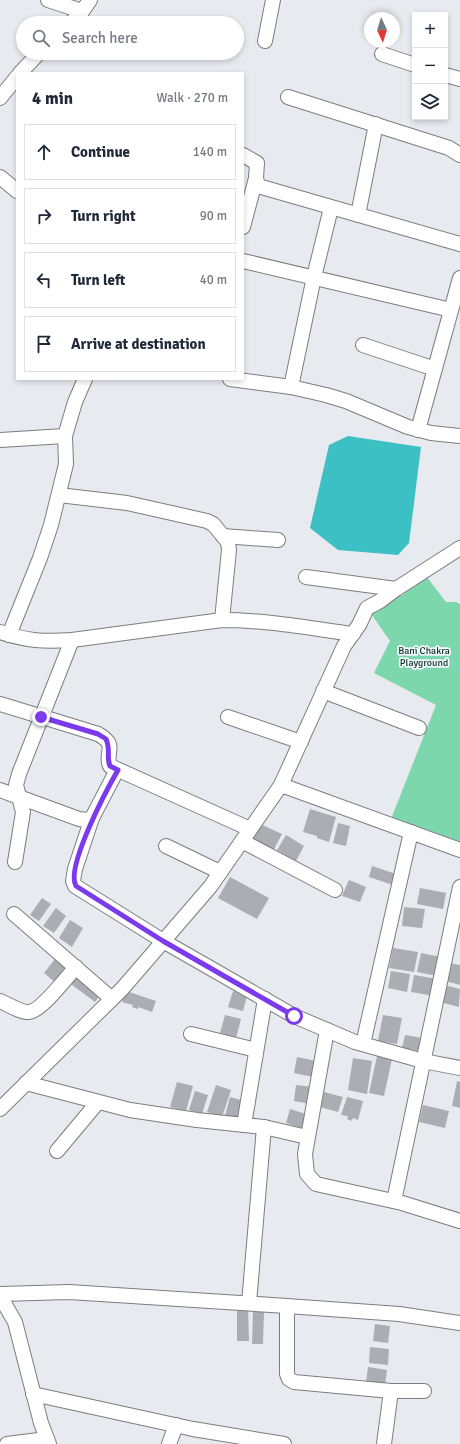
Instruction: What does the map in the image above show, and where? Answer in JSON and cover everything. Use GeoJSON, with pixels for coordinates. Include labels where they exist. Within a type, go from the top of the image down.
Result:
{"type":"FeatureCollection","features":[{"type":"Feature","properties":{"kind":"street"},"geometry":{"type":"LineString","coordinates":[[48,0],[86,6],[79,16]]}},
{"type":"Feature","properties":{"kind":"street"},"geometry":{"type":"LineString","coordinates":[[265,41],[273,0]]}},
{"type":"Feature","properties":{"kind":"street"},"geometry":{"type":"LineString","coordinates":[[382,54],[412,64]]}},
{"type":"Feature","properties":{"kind":"street"},"geometry":{"type":"LineString","coordinates":[[21,72],[32,60]]}},
{"type":"Feature","properties":{"kind":"street"},"geometry":{"type":"LineString","coordinates":[[448,76],[460,80]]}},
{"type":"Feature","properties":{"kind":"street"},"geometry":{"type":"LineString","coordinates":[[1,94],[16,78]]}},
{"type":"Feature","properties":{"kind":"street"},"geometry":{"type":"LineString","coordinates":[[288,97],[460,152]]}},
{"type":"Feature","properties":{"kind":"street"},"geometry":{"type":"LineString","coordinates":[[358,215],[376,124]]}},
{"type":"Feature","properties":{"kind":"street"},"geometry":{"type":"LineString","coordinates":[[244,156],[257,163],[256,178],[244,223]]}},
{"type":"Feature","properties":{"kind":"street"},"geometry":{"type":"LineString","coordinates":[[0,177],[16,190]]}},
{"type":"Feature","properties":{"kind":"street"},"geometry":{"type":"LineString","coordinates":[[256,178],[258,186],[460,244]]}},
{"type":"Feature","properties":{"kind":"street"},"geometry":{"type":"LineString","coordinates":[[291,387],[314,277],[331,208]]}},
{"type":"Feature","properties":{"kind":"street"},"geometry":{"type":"LineString","coordinates":[[244,261],[451,310]]}},
{"type":"Feature","properties":{"kind":"street"},"geometry":{"type":"LineString","coordinates":[[418,430],[460,278]]}},
{"type":"Feature","properties":{"kind":"street"},"geometry":{"type":"LineString","coordinates":[[363,345],[435,369]]}},
{"type":"Feature","properties":{"kind":"street"},"geometry":{"type":"LineString","coordinates":[[85,380],[75,402],[65,436],[66,464],[46,541],[5,634],[33,641],[49,642],[222,620],[258,621],[353,634]]}},
{"type":"Feature","properties":{"kind":"street"},"geometry":{"type":"LineString","coordinates":[[238,380],[291,387],[346,401],[418,430],[460,436]]}},
{"type":"Feature","properties":{"kind":"street"},"geometry":{"type":"LineString","coordinates":[[0,440],[65,436]]}},
{"type":"Feature","properties":{"kind":"street"},"geometry":{"type":"LineString","coordinates":[[59,495],[127,503],[213,524],[228,542],[229,550],[222,620]]}},
{"type":"Feature","properties":{"kind":"street"},"geometry":{"type":"LineString","coordinates":[[223,536],[278,540]]}},
{"type":"Feature","properties":{"kind":"street"},"geometry":{"type":"LineString","coordinates":[[0,1108],[112,999],[210,887],[281,785],[344,646],[359,625],[367,608],[460,548]]}},
{"type":"Feature","properties":{"kind":"street"},"geometry":{"type":"LineString","coordinates":[[306,576],[396,589]]}},
{"type":"Feature","properties":{"kind":"street"},"geometry":{"type":"LineString","coordinates":[[15,862],[23,812],[16,785],[72,640]]}},
{"type":"Feature","properties":{"kind":"street"},"geometry":{"type":"LineString","coordinates":[[323,691],[419,728]]}},
{"type":"Feature","properties":{"kind":"street"},"geometry":{"type":"LineString","coordinates":[[0,704],[98,734],[106,739],[110,752],[108,760],[110,766],[250,829]]}},
{"type":"Feature","properties":{"kind":"street"},"geometry":{"type":"LineString","coordinates":[[228,717],[300,742]]}},
{"type":"Feature","properties":{"kind":"street"},"geometry":{"type":"LineString","coordinates":[[118,770],[92,818],[75,869],[73,881],[76,886],[163,941],[294,1016],[354,1042],[422,1061],[460,1068]]}},
{"type":"Feature","properties":{"kind":"street"},"geometry":{"type":"LineString","coordinates":[[281,785],[460,850]]}},
{"type":"Feature","properties":{"kind":"street"},"geometry":{"type":"LineString","coordinates":[[0,790],[79,819],[87,820],[92,818]]}},
{"type":"Feature","properties":{"kind":"street"},"geometry":{"type":"LineString","coordinates":[[363,1044],[411,832]]}},
{"type":"Feature","properties":{"kind":"street"},"geometry":{"type":"LineString","coordinates":[[242,841],[335,890]]}},
{"type":"Feature","properties":{"kind":"street"},"geometry":{"type":"LineString","coordinates":[[166,846],[220,872]]}},
{"type":"Feature","properties":{"kind":"street"},"geometry":{"type":"LineString","coordinates":[[394,1201],[422,1061],[460,887]]}},
{"type":"Feature","properties":{"kind":"street"},"geometry":{"type":"LineString","coordinates":[[14,914],[112,999]]}},
{"type":"Feature","properties":{"kind":"street"},"geometry":{"type":"LineString","coordinates":[[0,1001],[24,1012],[30,1012],[39,1008],[76,967]]}},
{"type":"Feature","properties":{"kind":"street"},"geometry":{"type":"LineString","coordinates":[[244,1125],[265,1000]]}},
{"type":"Feature","properties":{"kind":"street"},"geometry":{"type":"LineString","coordinates":[[327,1030],[304,1154],[307,1174],[316,1184],[394,1201],[460,1222]]}},
{"type":"Feature","properties":{"kind":"street"},"geometry":{"type":"LineString","coordinates":[[191,1034],[256,1050]]}},
{"type":"Feature","properties":{"kind":"street"},"geometry":{"type":"LineString","coordinates":[[26,1083],[130,1110],[197,1120],[264,1127],[307,1136]]}},
{"type":"Feature","properties":{"kind":"street"},"geometry":{"type":"LineString","coordinates":[[58,1151],[98,1102]]}},
{"type":"Feature","properties":{"kind":"street"},"geometry":{"type":"LineString","coordinates":[[249,1303],[264,1127]]}},
{"type":"Feature","properties":{"kind":"street"},"geometry":{"type":"LineString","coordinates":[[7,1444],[48,1442],[33,1394],[15,1322],[0,1295],[69,1292],[399,1314],[460,1323]]}},
{"type":"Feature","properties":{"kind":"street"},"geometry":{"type":"LineString","coordinates":[[287,1306],[287,1374],[289,1379],[294,1382],[391,1391],[424,1391]]}},
{"type":"Feature","properties":{"kind":"street"},"geometry":{"type":"LineString","coordinates":[[384,1444],[391,1391]]}},
{"type":"Feature","properties":{"kind":"street"},"geometry":{"type":"LineString","coordinates":[[33,1394],[176,1425],[284,1444]]}},
{"type":"Feature","properties":{"kind":"street"},"geometry":{"type":"LineString","coordinates":[[169,1444],[176,1425]]}},
{"type":"Feature","properties":{"kind":"green space","name":"Bani Chakra Playground"},"geometry":{"type":"Polygon","coordinates":[[[423,572],[446,602],[456,602],[460,604],[460,842],[391,819],[436,705],[374,673],[390,641],[367,608],[403,595],[423,572]]]}},
{"type":"Feature","properties":{"kind":"water"},"geometry":{"type":"Polygon","coordinates":[[[348,436],[421,447],[409,543],[398,555],[338,550],[310,528],[329,445],[348,436]]]}},
{"type":"Feature","properties":{"kind":"building"},"geometry":{"type":"Polygon","coordinates":[[[310,809],[336,817],[329,842],[317,838],[317,836],[303,832],[310,809]]]}},
{"type":"Feature","properties":{"kind":"building"},"geometry":{"type":"Polygon","coordinates":[[[258,823],[282,834],[272,853],[249,841],[258,823]]]}},
{"type":"Feature","properties":{"kind":"building"},"geometry":{"type":"Polygon","coordinates":[[[338,823],[350,826],[346,846],[333,843],[338,823]]]}},
{"type":"Feature","properties":{"kind":"building"},"geometry":{"type":"Polygon","coordinates":[[[286,835],[304,846],[296,861],[277,850],[286,835]]]}},
{"type":"Feature","properties":{"kind":"building"},"geometry":{"type":"Polygon","coordinates":[[[372,866],[396,874],[393,885],[369,877],[372,866]]]}},
{"type":"Feature","properties":{"kind":"building"},"geometry":{"type":"Polygon","coordinates":[[[230,877],[269,898],[257,919],[218,898],[230,877]]]}},
{"type":"Feature","properties":{"kind":"building"},"geometry":{"type":"Polygon","coordinates":[[[349,880],[366,887],[360,902],[342,896],[349,880]]]}},
{"type":"Feature","properties":{"kind":"building"},"geometry":{"type":"Polygon","coordinates":[[[420,888],[446,893],[443,909],[417,904],[420,888]]]}},
{"type":"Feature","properties":{"kind":"building"},"geometry":{"type":"Polygon","coordinates":[[[42,898],[51,904],[39,921],[30,915],[42,898]]]}},
{"type":"Feature","properties":{"kind":"building"},"geometry":{"type":"Polygon","coordinates":[[[404,907],[425,909],[422,928],[402,926],[404,907]]]}},
{"type":"Feature","properties":{"kind":"building"},"geometry":{"type":"Polygon","coordinates":[[[56,908],[66,916],[54,933],[43,926],[56,908]]]}},
{"type":"Feature","properties":{"kind":"building"},"geometry":{"type":"Polygon","coordinates":[[[70,920],[83,928],[72,947],[59,938],[70,920]]]}},
{"type":"Feature","properties":{"kind":"building"},"geometry":{"type":"Polygon","coordinates":[[[393,948],[418,952],[414,972],[389,968],[393,948]]]}},
{"type":"Feature","properties":{"kind":"building"},"geometry":{"type":"Polygon","coordinates":[[[421,953],[441,957],[437,976],[417,972],[421,953]]]}},
{"type":"Feature","properties":{"kind":"building"},"geometry":{"type":"Polygon","coordinates":[[[55,959],[68,968],[56,983],[44,973],[55,959]]]}},
{"type":"Feature","properties":{"kind":"building"},"geometry":{"type":"Polygon","coordinates":[[[450,963],[460,965],[460,985],[445,981],[450,963]]]}},
{"type":"Feature","properties":{"kind":"building"},"geometry":{"type":"Polygon","coordinates":[[[391,971],[410,974],[407,992],[388,988],[391,971]]]}},
{"type":"Feature","properties":{"kind":"building"},"geometry":{"type":"Polygon","coordinates":[[[414,975],[437,979],[434,996],[411,992],[414,975]]]}},
{"type":"Feature","properties":{"kind":"building"},"geometry":{"type":"Polygon","coordinates":[[[78,976],[101,994],[95,1002],[71,984],[78,976]]]}},
{"type":"Feature","properties":{"kind":"building"},"geometry":{"type":"Polygon","coordinates":[[[444,985],[460,989],[459,1007],[440,1002],[444,985]]]}},
{"type":"Feature","properties":{"kind":"building"},"geometry":{"type":"Polygon","coordinates":[[[126,991],[156,1001],[152,1012],[138,1007],[138,1009],[132,1007],[133,1005],[122,1002],[126,991]]]}},
{"type":"Feature","properties":{"kind":"building"},"geometry":{"type":"Polygon","coordinates":[[[233,991],[247,996],[243,1011],[228,1007],[233,991]]]}},
{"type":"Feature","properties":{"kind":"building"},"geometry":{"type":"Polygon","coordinates":[[[225,1015],[241,1019],[236,1038],[220,1033],[225,1015]]]}},
{"type":"Feature","properties":{"kind":"building"},"geometry":{"type":"Polygon","coordinates":[[[383,1015],[402,1018],[397,1044],[378,1041],[383,1015]]]}},
{"type":"Feature","properties":{"kind":"building"},"geometry":{"type":"Polygon","coordinates":[[[405,1035],[422,1038],[419,1051],[402,1048],[405,1035]]]}},
{"type":"Feature","properties":{"kind":"building"},"geometry":{"type":"Polygon","coordinates":[[[377,1056],[392,1059],[384,1096],[369,1093],[377,1056]]]}},
{"type":"Feature","properties":{"kind":"building"},"geometry":{"type":"Polygon","coordinates":[[[297,1057],[316,1061],[313,1077],[294,1073],[297,1057]]]}},
{"type":"Feature","properties":{"kind":"building"},"geometry":{"type":"Polygon","coordinates":[[[353,1058],[372,1061],[367,1094],[348,1090],[353,1058]]]}},
{"type":"Feature","properties":{"kind":"building"},"geometry":{"type":"Polygon","coordinates":[[[457,1081],[460,1082],[460,1108],[452,1106],[457,1081]]]}},
{"type":"Feature","properties":{"kind":"building"},"geometry":{"type":"Polygon","coordinates":[[[177,1082],[193,1086],[186,1111],[170,1107],[177,1082]]]}},
{"type":"Feature","properties":{"kind":"building"},"geometry":{"type":"Polygon","coordinates":[[[216,1085],[231,1090],[222,1117],[207,1112],[216,1085]]]}},
{"type":"Feature","properties":{"kind":"building"},"geometry":{"type":"Polygon","coordinates":[[[296,1085],[313,1087],[311,1104],[294,1101],[296,1085]]]}},
{"type":"Feature","properties":{"kind":"building"},"geometry":{"type":"Polygon","coordinates":[[[195,1091],[208,1095],[202,1114],[189,1110],[195,1091]]]}},
{"type":"Feature","properties":{"kind":"building"},"geometry":{"type":"Polygon","coordinates":[[[324,1092],[343,1097],[338,1112],[320,1107],[324,1092]]]}},
{"type":"Feature","properties":{"kind":"building"},"geometry":{"type":"Polygon","coordinates":[[[230,1097],[245,1101],[240,1120],[225,1116],[230,1097]]]}},
{"type":"Feature","properties":{"kind":"building"},"geometry":{"type":"Polygon","coordinates":[[[347,1097],[363,1101],[358,1120],[353,1118],[352,1121],[347,1119],[348,1116],[341,1115],[347,1097]]]}},
{"type":"Feature","properties":{"kind":"building"},"geometry":{"type":"Polygon","coordinates":[[[423,1105],[449,1111],[445,1128],[419,1122],[423,1105]]]}},
{"type":"Feature","properties":{"kind":"building"},"geometry":{"type":"Polygon","coordinates":[[[290,1109],[309,1115],[304,1129],[286,1123],[290,1109]]]}},
{"type":"Feature","properties":{"kind":"building"},"geometry":{"type":"Polygon","coordinates":[[[237,1309],[248,1309],[249,1341],[237,1341],[237,1309]]]}},
{"type":"Feature","properties":{"kind":"building"},"geometry":{"type":"Polygon","coordinates":[[[253,1311],[264,1311],[263,1344],[252,1344],[253,1311]]]}},
{"type":"Feature","properties":{"kind":"building"},"geometry":{"type":"Polygon","coordinates":[[[375,1324],[390,1326],[388,1343],[373,1341],[375,1324]]]}},
{"type":"Feature","properties":{"kind":"building"},"geometry":{"type":"Polygon","coordinates":[[[370,1347],[389,1349],[388,1365],[369,1363],[370,1347]]]}},
{"type":"Feature","properties":{"kind":"building"},"geometry":{"type":"Polygon","coordinates":[[[368,1367],[387,1370],[385,1385],[366,1382],[368,1367]]]}},
{"type":"Feature","properties":{"kind":"route"},"geometry":{"type":"LineString","coordinates":[[41,717],[98,734],[106,739],[110,752],[108,760],[110,766],[118,770],[92,818],[75,869],[73,881],[76,886],[163,941],[294,1016]]}}]}
